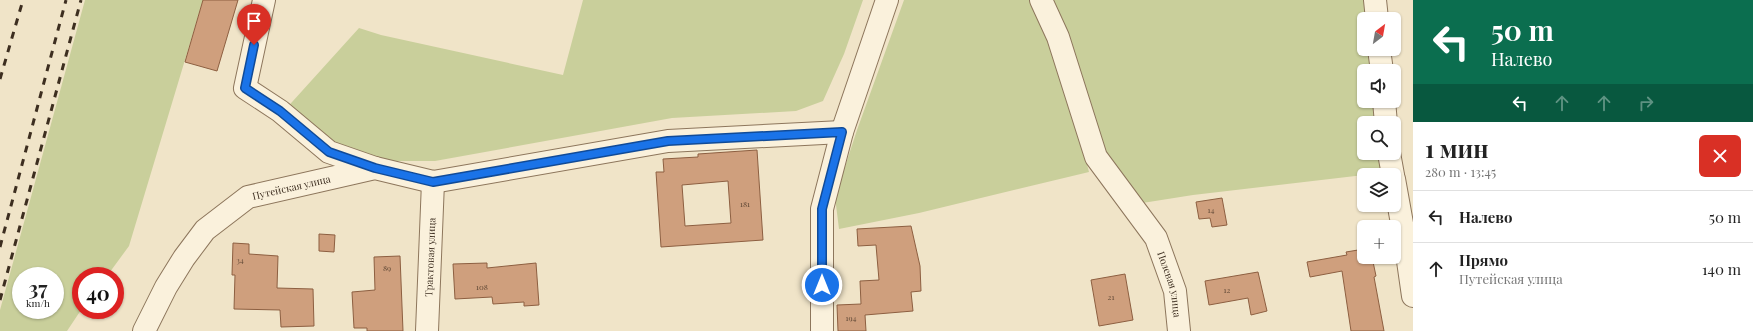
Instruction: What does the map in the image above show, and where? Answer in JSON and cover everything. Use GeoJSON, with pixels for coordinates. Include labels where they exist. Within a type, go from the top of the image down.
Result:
{"type":"FeatureCollection","features":[{"type":"Feature","properties":{"kind":"street"},"geometry":{"type":"LineString","coordinates":[[264,0],[245,88],[280,111],[329,152],[375,168]]}},
{"type":"Feature","properties":{"kind":"street"},"geometry":{"type":"LineString","coordinates":[[822,331],[822,209],[842,132],[887,0]]}},
{"type":"Feature","properties":{"kind":"street","name":"Полевая улица"},"geometry":{"type":"LineString","coordinates":[[1041,0],[1058,37],[1096,157],[1156,238],[1175,291],[1179,331]]}},
{"type":"Feature","properties":{"kind":"street"},"geometry":{"type":"LineString","coordinates":[[1375,0],[1376,12]]}},
{"type":"Feature","properties":{"kind":"street"},"geometry":{"type":"LineString","coordinates":[[433,182],[668,141],[842,132]]}},
{"type":"Feature","properties":{"kind":"street","name":"Путейская улица"},"geometry":{"type":"LineString","coordinates":[[144,331],[166,287],[184,258],[205,230],[248,197],[375,168],[433,182]]}},
{"type":"Feature","properties":{"kind":"street","name":"Трактовая улица"},"geometry":{"type":"LineString","coordinates":[[427,331],[433,182]]}},
{"type":"Feature","properties":{"kind":"street"},"geometry":{"type":"LineString","coordinates":[[1400,212],[1413,296]]}},
{"type":"Feature","properties":{"kind":"green space"},"geometry":{"type":"Polygon","coordinates":[[[85,0],[203,0],[129,246],[114,267],[72,267],[72,319],[75,319],[67,331],[0,331],[0,310],[85,0]]]}},
{"type":"Feature","properties":{"kind":"green space"},"geometry":{"type":"Polygon","coordinates":[[[583,0],[863,0],[844,54],[823,101],[796,111],[672,118],[435,161],[381,161],[334,146],[283,112],[359,28],[381,35],[563,75],[583,0]]]}},
{"type":"Feature","properties":{"kind":"green space"},"geometry":{"type":"Polygon","coordinates":[[[904,0],[1035,0],[1074,114],[1089,172],[919,213],[839,229],[835,197],[857,130],[904,0]]]}},
{"type":"Feature","properties":{"kind":"green space"},"geometry":{"type":"Polygon","coordinates":[[[1051,0],[1366,0],[1367,12],[1357,12],[1357,56],[1371,56],[1371,64],[1357,64],[1357,108],[1376,108],[1376,116],[1357,116],[1357,160],[1380,160],[1380,168],[1357,168],[1357,176],[1193,195],[1136,204],[1099,157],[1051,0]]]}},
{"type":"Feature","properties":{"kind":"building"},"geometry":{"type":"Polygon","coordinates":[[[203,0],[238,0],[217,71],[185,62],[203,0]]]}},
{"type":"Feature","properties":{"kind":"building"},"geometry":{"type":"Polygon","coordinates":[[[757,150],[763,240],[661,247],[656,172],[664,172],[663,159],[698,157],[698,154],[757,150]],[[728,181],[682,185],[685,226],[731,223],[728,181]]]}},
{"type":"Feature","properties":{"kind":"building"},"geometry":{"type":"Polygon","coordinates":[[[1222,198],[1227,225],[1212,227],[1210,218],[1199,219],[1196,202],[1222,198]]]}},
{"type":"Feature","properties":{"kind":"building"},"geometry":{"type":"Polygon","coordinates":[[[911,226],[920,266],[921,291],[911,292],[913,311],[865,315],[866,331],[838,331],[837,305],[861,304],[860,281],[879,280],[876,245],[858,246],[857,229],[911,226]]]}},
{"type":"Feature","properties":{"kind":"building"},"geometry":{"type":"Polygon","coordinates":[[[319,234],[335,235],[334,252],[319,251],[319,234]]]}},
{"type":"Feature","properties":{"kind":"building"},"geometry":{"type":"Polygon","coordinates":[[[233,243],[249,244],[249,254],[278,256],[277,288],[313,289],[314,326],[281,327],[280,310],[234,309],[235,275],[232,275],[233,243]]]}},
{"type":"Feature","properties":{"kind":"building"},"geometry":{"type":"Polygon","coordinates":[[[1357,250],[1357,264],[1373,264],[1376,276],[1374,277],[1384,331],[1351,331],[1342,271],[1310,277],[1307,262],[1347,255],[1346,252],[1357,250]]]}},
{"type":"Feature","properties":{"kind":"building"},"geometry":{"type":"Polygon","coordinates":[[[400,256],[403,331],[367,331],[367,328],[354,328],[352,292],[375,290],[374,257],[400,256]]]}},
{"type":"Feature","properties":{"kind":"building"},"geometry":{"type":"Polygon","coordinates":[[[487,263],[487,268],[536,263],[539,305],[524,306],[524,302],[493,304],[492,297],[455,299],[453,264],[487,263]]]}},
{"type":"Feature","properties":{"kind":"building"},"geometry":{"type":"Polygon","coordinates":[[[1258,272],[1267,311],[1251,315],[1248,298],[1209,305],[1205,281],[1258,272]]]}},
{"type":"Feature","properties":{"kind":"building"},"geometry":{"type":"Polygon","coordinates":[[[1125,274],[1133,320],[1099,326],[1091,280],[1125,274]]]}},
{"type":"Feature","properties":{"kind":"railway"},"geometry":{"type":"LineString","coordinates":[[0,79],[23,0]]}},
{"type":"Feature","properties":{"kind":"railway"},"geometry":{"type":"LineString","coordinates":[[0,247],[66,0]]}},
{"type":"Feature","properties":{"kind":"railway"},"geometry":{"type":"LineString","coordinates":[[0,300],[81,0]]}},
{"type":"Feature","properties":{"kind":"route"},"geometry":{"type":"LineString","coordinates":[[254,45],[245,88],[280,111],[329,152],[375,168],[433,182],[668,141],[842,132],[822,209],[822,285]]}}]}
